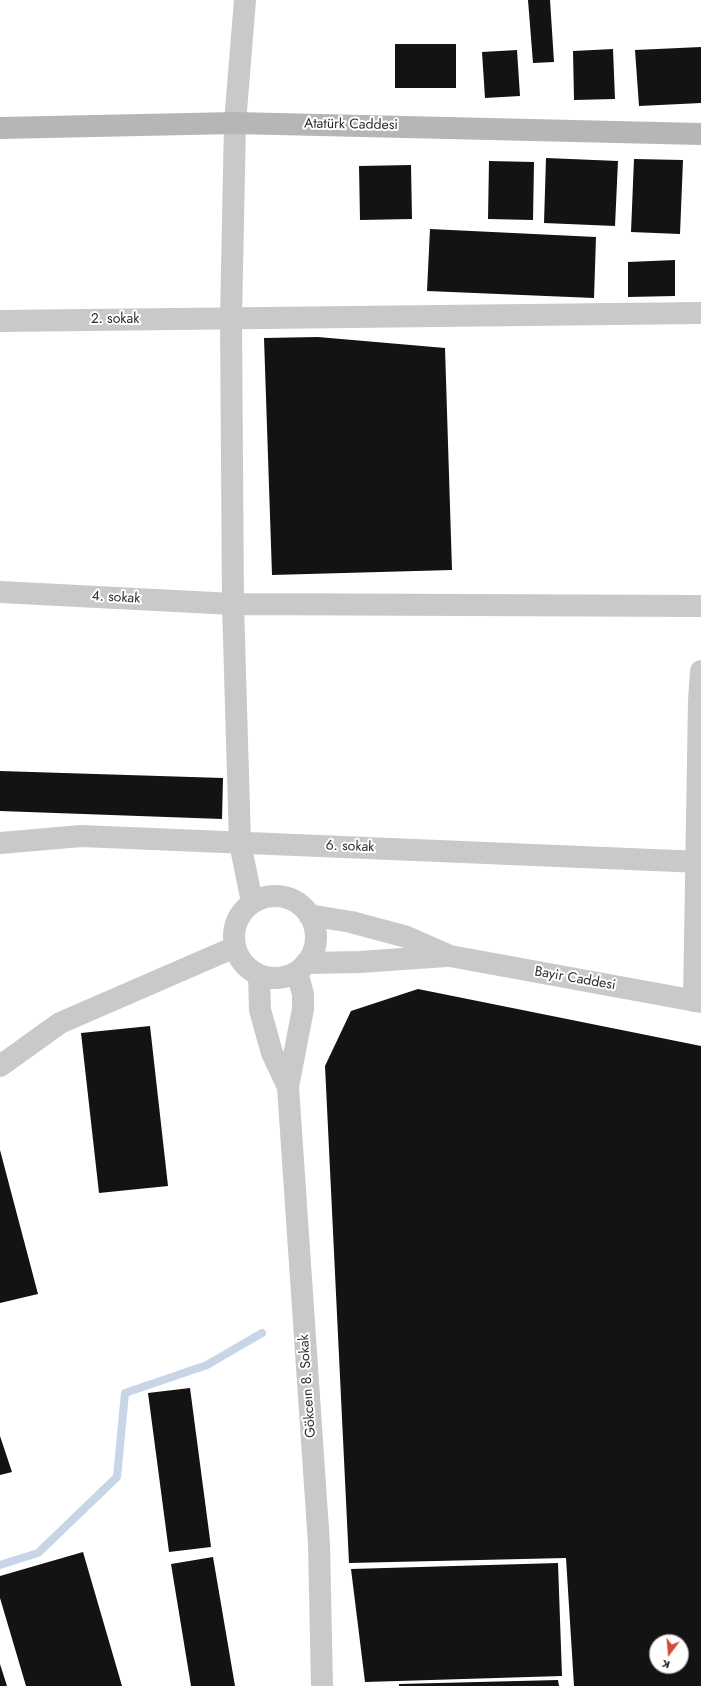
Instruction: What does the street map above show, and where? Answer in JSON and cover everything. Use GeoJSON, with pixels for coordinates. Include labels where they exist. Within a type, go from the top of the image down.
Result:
{"type":"FeatureCollection","features":[{"type":"Feature","properties":{"kind":"street"},"geometry":{"type":"LineString","coordinates":[[245,0],[235,122],[231,319],[233,604],[240,843],[252,902]]}},
{"type":"Feature","properties":{"kind":"street","name":"Atatürk Caddesi"},"geometry":{"type":"LineString","coordinates":[[0,128],[235,122],[701,134]]}},
{"type":"Feature","properties":{"kind":"street","name":"2. sokak"},"geometry":{"type":"LineString","coordinates":[[0,321],[701,313]]}},
{"type":"Feature","properties":{"kind":"street","name":"4. sokak"},"geometry":{"type":"LineString","coordinates":[[0,592],[233,604],[701,606]]}},
{"type":"Feature","properties":{"kind":"street"},"geometry":{"type":"LineString","coordinates":[[697,1001],[699,701],[701,671]]}},
{"type":"Feature","properties":{"kind":"street","name":"6. sokak"},"geometry":{"type":"LineString","coordinates":[[0,842],[81,836],[699,861]]}},
{"type":"Feature","properties":{"kind":"street"},"geometry":{"type":"LineString","coordinates":[[277,896],[290,899],[301,905],[310,915],[316,940],[313,952],[301,968],[285,977],[272,978],[259,975],[248,968],[240,959],[235,947],[233,934],[236,922],[243,911],[252,902],[264,897],[277,896]]}},
{"type":"Feature","properties":{"kind":"street","name":"Bayir Caddesi"},"geometry":{"type":"LineString","coordinates":[[310,915],[351,922],[400,935],[450,956],[697,1001]]}},
{"type":"Feature","properties":{"kind":"street"},"geometry":{"type":"LineString","coordinates":[[0,1066],[60,1023],[235,947]]}},
{"type":"Feature","properties":{"kind":"street","name":"Bayir Caddesi"},"geometry":{"type":"LineString","coordinates":[[301,968],[360,962],[450,956]]}},
{"type":"Feature","properties":{"kind":"street","name":"Gökceın 8. Sokak"},"geometry":{"type":"LineString","coordinates":[[301,968],[303,1009],[288,1087],[319,1544],[322,1686]]}},
{"type":"Feature","properties":{"kind":"street","name":"Gökceın 8. Sokak"},"geometry":{"type":"LineString","coordinates":[[259,975],[260,1010],[272,1053],[288,1087]]}},
{"type":"Feature","properties":{"kind":"building"},"geometry":{"type":"Polygon","coordinates":[[[528,0],[550,0],[554,62],[533,63],[528,0]]]}},
{"type":"Feature","properties":{"kind":"building"},"geometry":{"type":"Polygon","coordinates":[[[395,44],[456,44],[456,88],[395,88],[395,44]]]}},
{"type":"Feature","properties":{"kind":"building"},"geometry":{"type":"Polygon","coordinates":[[[701,47],[701,103],[639,106],[635,50],[701,47]]]}},
{"type":"Feature","properties":{"kind":"building"},"geometry":{"type":"Polygon","coordinates":[[[613,49],[615,99],[574,100],[573,51],[613,49]]]}},
{"type":"Feature","properties":{"kind":"building"},"geometry":{"type":"Polygon","coordinates":[[[517,50],[520,96],[485,98],[482,52],[517,50]]]}},
{"type":"Feature","properties":{"kind":"building"},"geometry":{"type":"Polygon","coordinates":[[[546,158],[618,161],[615,226],[544,223],[546,158]]]}},
{"type":"Feature","properties":{"kind":"building"},"geometry":{"type":"Polygon","coordinates":[[[634,159],[683,160],[680,234],[631,232],[634,159]]]}},
{"type":"Feature","properties":{"kind":"building"},"geometry":{"type":"Polygon","coordinates":[[[489,161],[534,162],[533,220],[488,219],[489,161]]]}},
{"type":"Feature","properties":{"kind":"building"},"geometry":{"type":"Polygon","coordinates":[[[411,165],[412,219],[360,220],[359,166],[411,165]]]}},
{"type":"Feature","properties":{"kind":"building"},"geometry":{"type":"Polygon","coordinates":[[[430,229],[596,237],[594,298],[427,291],[430,229]]]}},
{"type":"Feature","properties":{"kind":"building"},"geometry":{"type":"Polygon","coordinates":[[[675,260],[675,296],[628,297],[628,262],[675,260]]]}},
{"type":"Feature","properties":{"kind":"building"},"geometry":{"type":"Polygon","coordinates":[[[318,337],[445,348],[452,570],[272,575],[264,338],[318,337]]]}},
{"type":"Feature","properties":{"kind":"building"},"geometry":{"type":"Polygon","coordinates":[[[0,771],[223,778],[222,819],[0,811],[0,771]]]}},
{"type":"Feature","properties":{"kind":"building"},"geometry":{"type":"Polygon","coordinates":[[[418,989],[701,1046],[701,1686],[574,1686],[566,1558],[349,1563],[325,1066],[351,1011],[418,989]]]}},
{"type":"Feature","properties":{"kind":"building"},"geometry":{"type":"Polygon","coordinates":[[[150,1026],[168,1186],[99,1193],[81,1033],[150,1026]]]}},
{"type":"Feature","properties":{"kind":"building"},"geometry":{"type":"Polygon","coordinates":[[[0,1150],[38,1294],[0,1303],[0,1150]]]}},
{"type":"Feature","properties":{"kind":"building"},"geometry":{"type":"Polygon","coordinates":[[[190,1388],[211,1547],[169,1552],[148,1393],[190,1388]]]}},
{"type":"Feature","properties":{"kind":"building"},"geometry":{"type":"Polygon","coordinates":[[[0,1436],[12,1472],[0,1475],[0,1436]]]}},
{"type":"Feature","properties":{"kind":"building"},"geometry":{"type":"Polygon","coordinates":[[[83,1552],[122,1686],[26,1686],[0,1598],[0,1576],[83,1552]]]}},
{"type":"Feature","properties":{"kind":"building"},"geometry":{"type":"Polygon","coordinates":[[[213,1557],[235,1686],[191,1686],[171,1564],[213,1557]]]}},
{"type":"Feature","properties":{"kind":"building"},"geometry":{"type":"Polygon","coordinates":[[[558,1563],[562,1676],[365,1682],[351,1569],[558,1563]]]}},
{"type":"Feature","properties":{"kind":"building"},"geometry":{"type":"Polygon","coordinates":[[[0,1664],[7,1686],[0,1686],[0,1664]]]}},
{"type":"Feature","properties":{"kind":"building"},"geometry":{"type":"Polygon","coordinates":[[[558,1680],[559,1686],[399,1686],[399,1684],[558,1680]]]}},
{"type":"Feature","properties":{"kind":"waterway"},"geometry":{"type":"LineString","coordinates":[[0,1565],[38,1553],[117,1477],[125,1393],[207,1365],[262,1333]]}}]}
